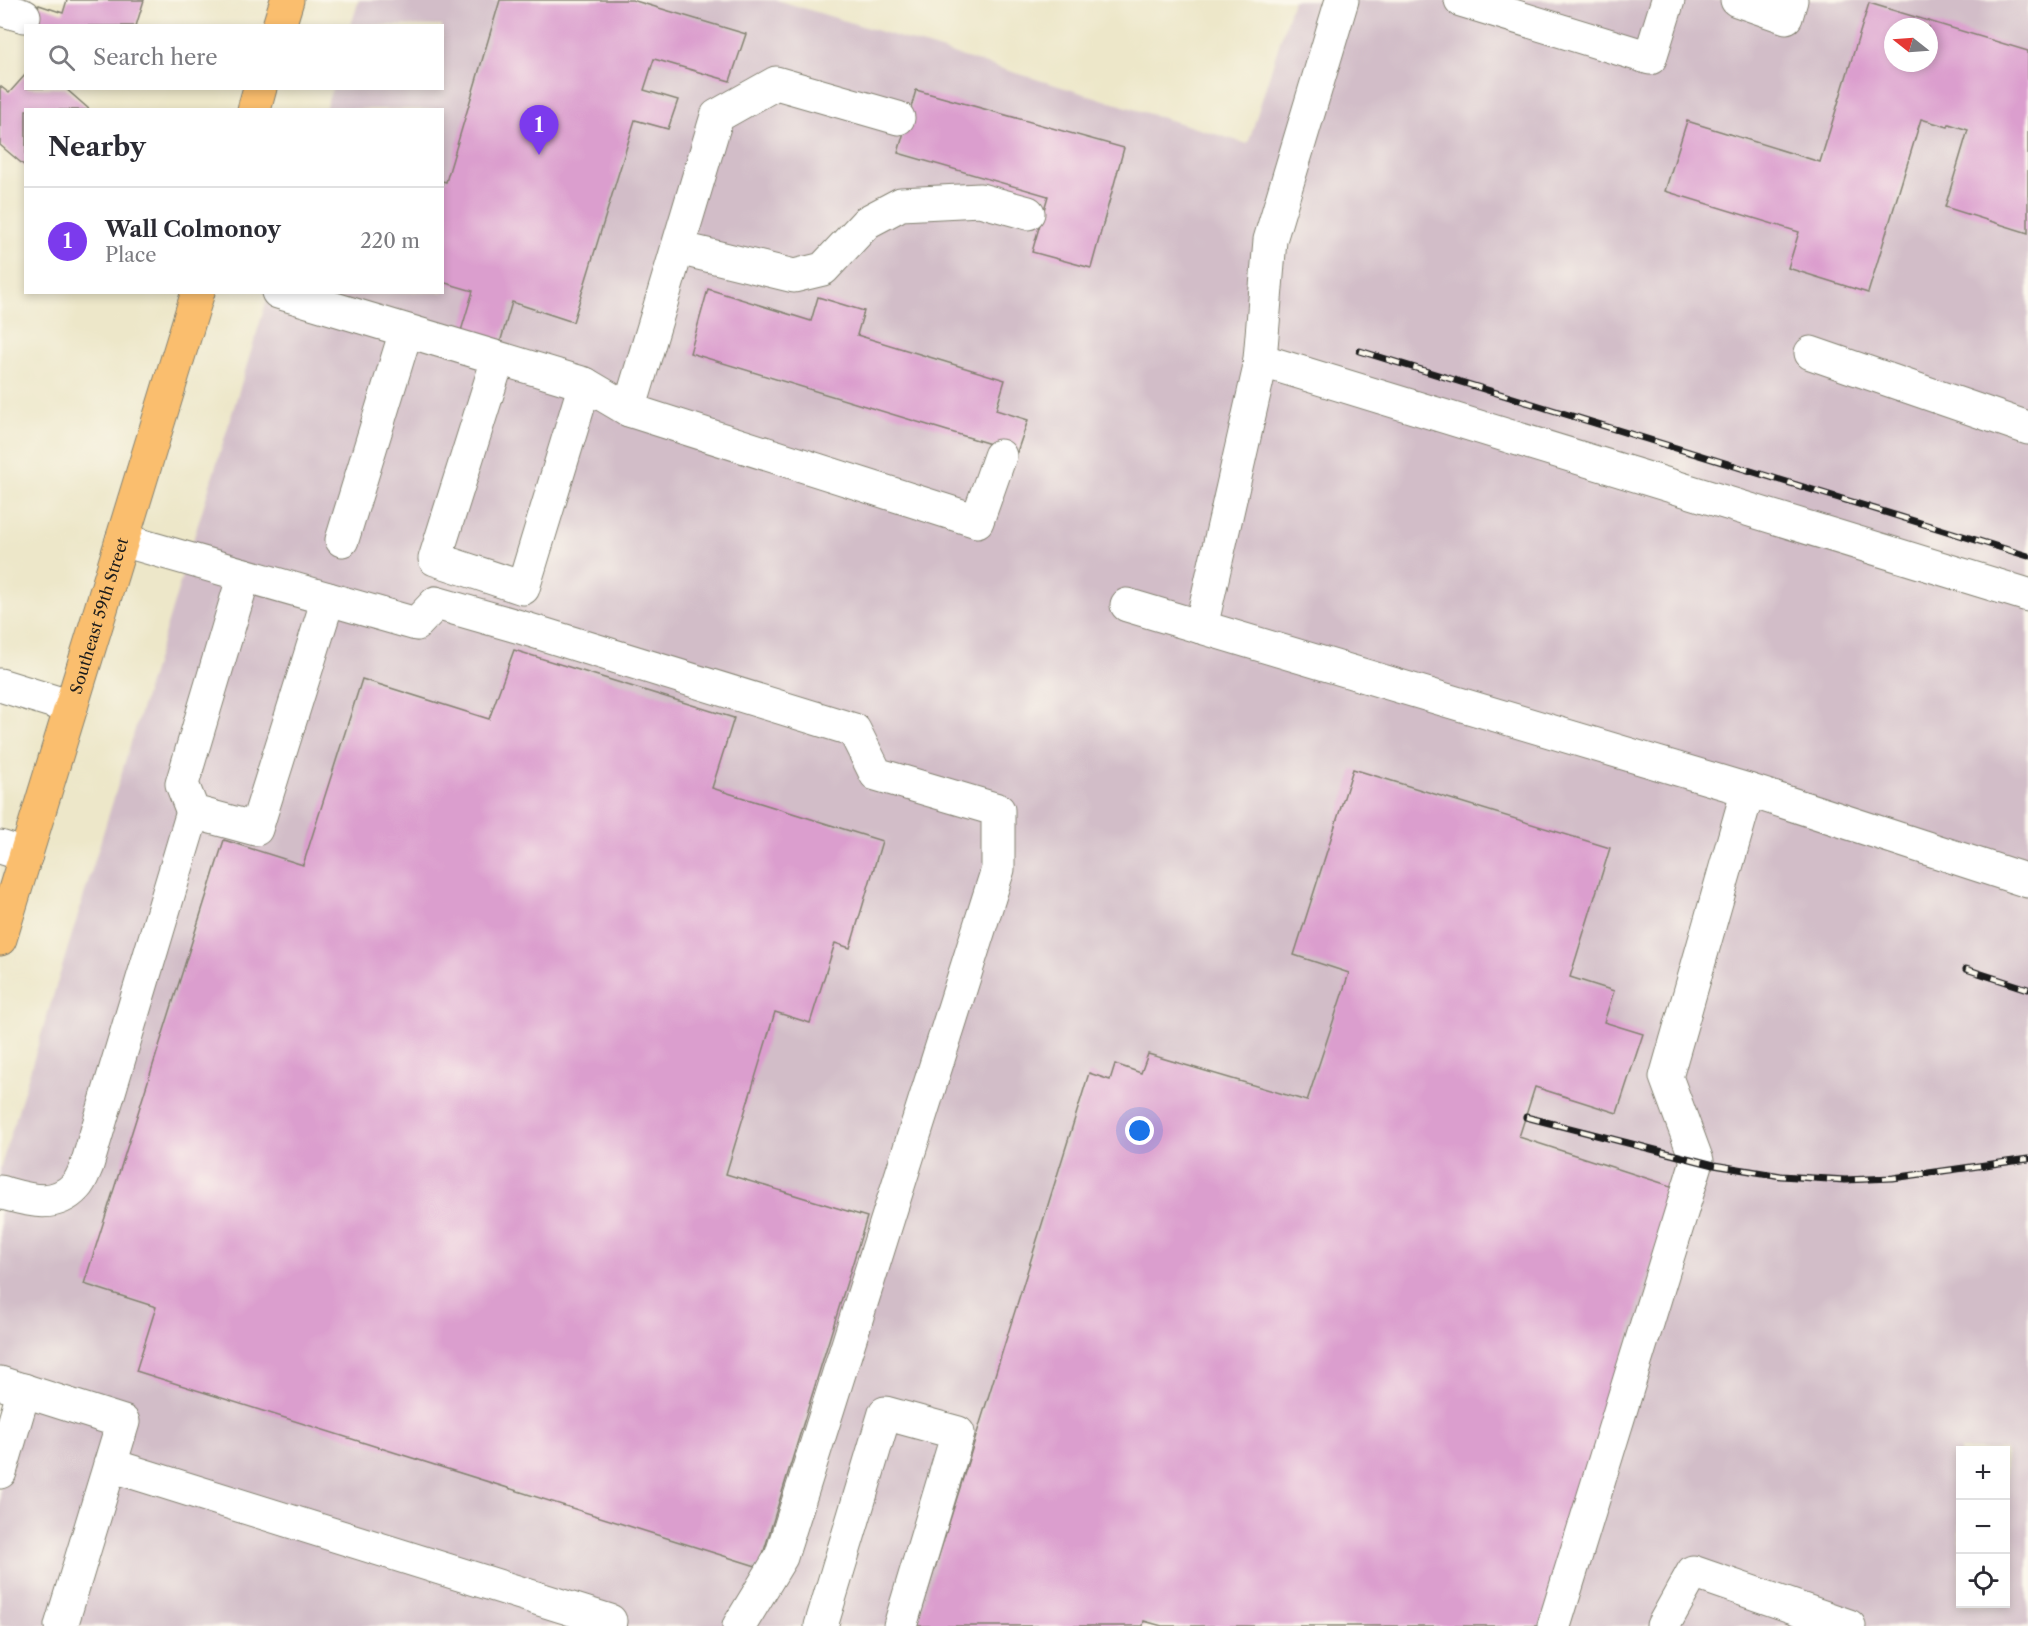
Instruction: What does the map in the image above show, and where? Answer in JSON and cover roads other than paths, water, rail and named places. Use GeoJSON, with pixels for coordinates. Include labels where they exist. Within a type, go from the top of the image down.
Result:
{"type":"FeatureCollection","features":[{"type":"Feature","properties":{"kind":"main road"},"geometry":{"type":"LineString","coordinates":[[280,24],[287,0]]}},
{"type":"Feature","properties":{"kind":"main road"},"geometry":{"type":"LineString","coordinates":[[255,108],[259,90]]}},
{"type":"Feature","properties":{"kind":"main road","name":"Southeast 59th Street"},"geometry":{"type":"LineString","coordinates":[[0,939],[13,851],[71,707],[197,294]]}},
{"type":"Feature","properties":{"kind":"street"},"geometry":{"type":"LineString","coordinates":[[1201,627],[1259,371],[1270,240],[1342,0]]}},
{"type":"Feature","properties":{"kind":"street"},"geometry":{"type":"LineString","coordinates":[[1461,0],[1650,58],[1668,0]]}},
{"type":"Feature","properties":{"kind":"street"},"geometry":{"type":"LineString","coordinates":[[1737,0],[1786,17],[1791,0]]}},
{"type":"Feature","properties":{"kind":"street"},"geometry":{"type":"LineString","coordinates":[[629,410],[717,116],[776,82],[898,118]]}},
{"type":"Feature","properties":{"kind":"street"},"geometry":{"type":"LineString","coordinates":[[678,248],[794,276],[823,269],[867,222],[901,204],[981,200],[1028,213]]}},
{"type":"Feature","properties":{"kind":"street"},"geometry":{"type":"LineString","coordinates":[[285,294],[585,384],[629,410],[976,521],[1000,456]]}},
{"type":"Feature","properties":{"kind":"street"},"geometry":{"type":"LineString","coordinates":[[342,540],[406,331]]}},
{"type":"Feature","properties":{"kind":"street"},"geometry":{"type":"LineString","coordinates":[[1811,353],[2028,428]]}},
{"type":"Feature","properties":{"kind":"street"},"geometry":{"type":"LineString","coordinates":[[498,359],[435,559],[523,588],[585,384]]}},
{"type":"Feature","properties":{"kind":"street"},"geometry":{"type":"LineString","coordinates":[[1260,360],[2028,596]]}},
{"type":"Feature","properties":{"kind":"street"},"geometry":{"type":"LineString","coordinates":[[122,540],[416,624],[436,603],[520,627],[854,730],[876,774],[998,810],[998,869],[785,1546],[781,1557],[739,1626]]}},
{"type":"Feature","properties":{"kind":"street"},"geometry":{"type":"LineString","coordinates":[[0,1191],[32,1201],[60,1199],[77,1186],[87,1165],[193,812],[182,784],[244,575]]}},
{"type":"Feature","properties":{"kind":"street"},"geometry":{"type":"LineString","coordinates":[[193,812],[256,829],[327,599]]}},
{"type":"Feature","properties":{"kind":"street"},"geometry":{"type":"LineString","coordinates":[[1127,605],[1749,790],[2028,881]]}},
{"type":"Feature","properties":{"kind":"street"},"geometry":{"type":"LineString","coordinates":[[0,685],[71,707]]}},
{"type":"Feature","properties":{"kind":"street"},"geometry":{"type":"LineString","coordinates":[[1554,1626],[1697,1161],[1666,1077],[1749,790]]}},
{"type":"Feature","properties":{"kind":"street"},"geometry":{"type":"LineString","coordinates":[[0,1472],[12,1387],[123,1422],[61,1626]]}},
{"type":"Feature","properties":{"kind":"street"},"geometry":{"type":"LineString","coordinates":[[821,1626],[885,1413],[958,1433],[900,1626]]}},
{"type":"Feature","properties":{"kind":"street"},"geometry":{"type":"LineString","coordinates":[[110,1466],[616,1624]]}},
{"type":"Feature","properties":{"kind":"street"},"geometry":{"type":"LineString","coordinates":[[1663,1626],[1693,1572],[1849,1626]]}},
{"type":"Feature","properties":{"kind":"railway"},"geometry":{"type":"LineString","coordinates":[[1360,351],[2028,556]]}},
{"type":"Feature","properties":{"kind":"railway"},"geometry":{"type":"LineString","coordinates":[[1966,969],[2028,989]]}},
{"type":"Feature","properties":{"kind":"railway"},"geometry":{"type":"LineString","coordinates":[[1526,1117],[1714,1165],[1781,1176],[1845,1180],[1893,1178],[2028,1159]]}},
{"type":"Feature","properties":{"kind":"place","name":"Wall Colmonoy"},"geometry":{"type":"Point","coordinates":[539,155]}}]}
